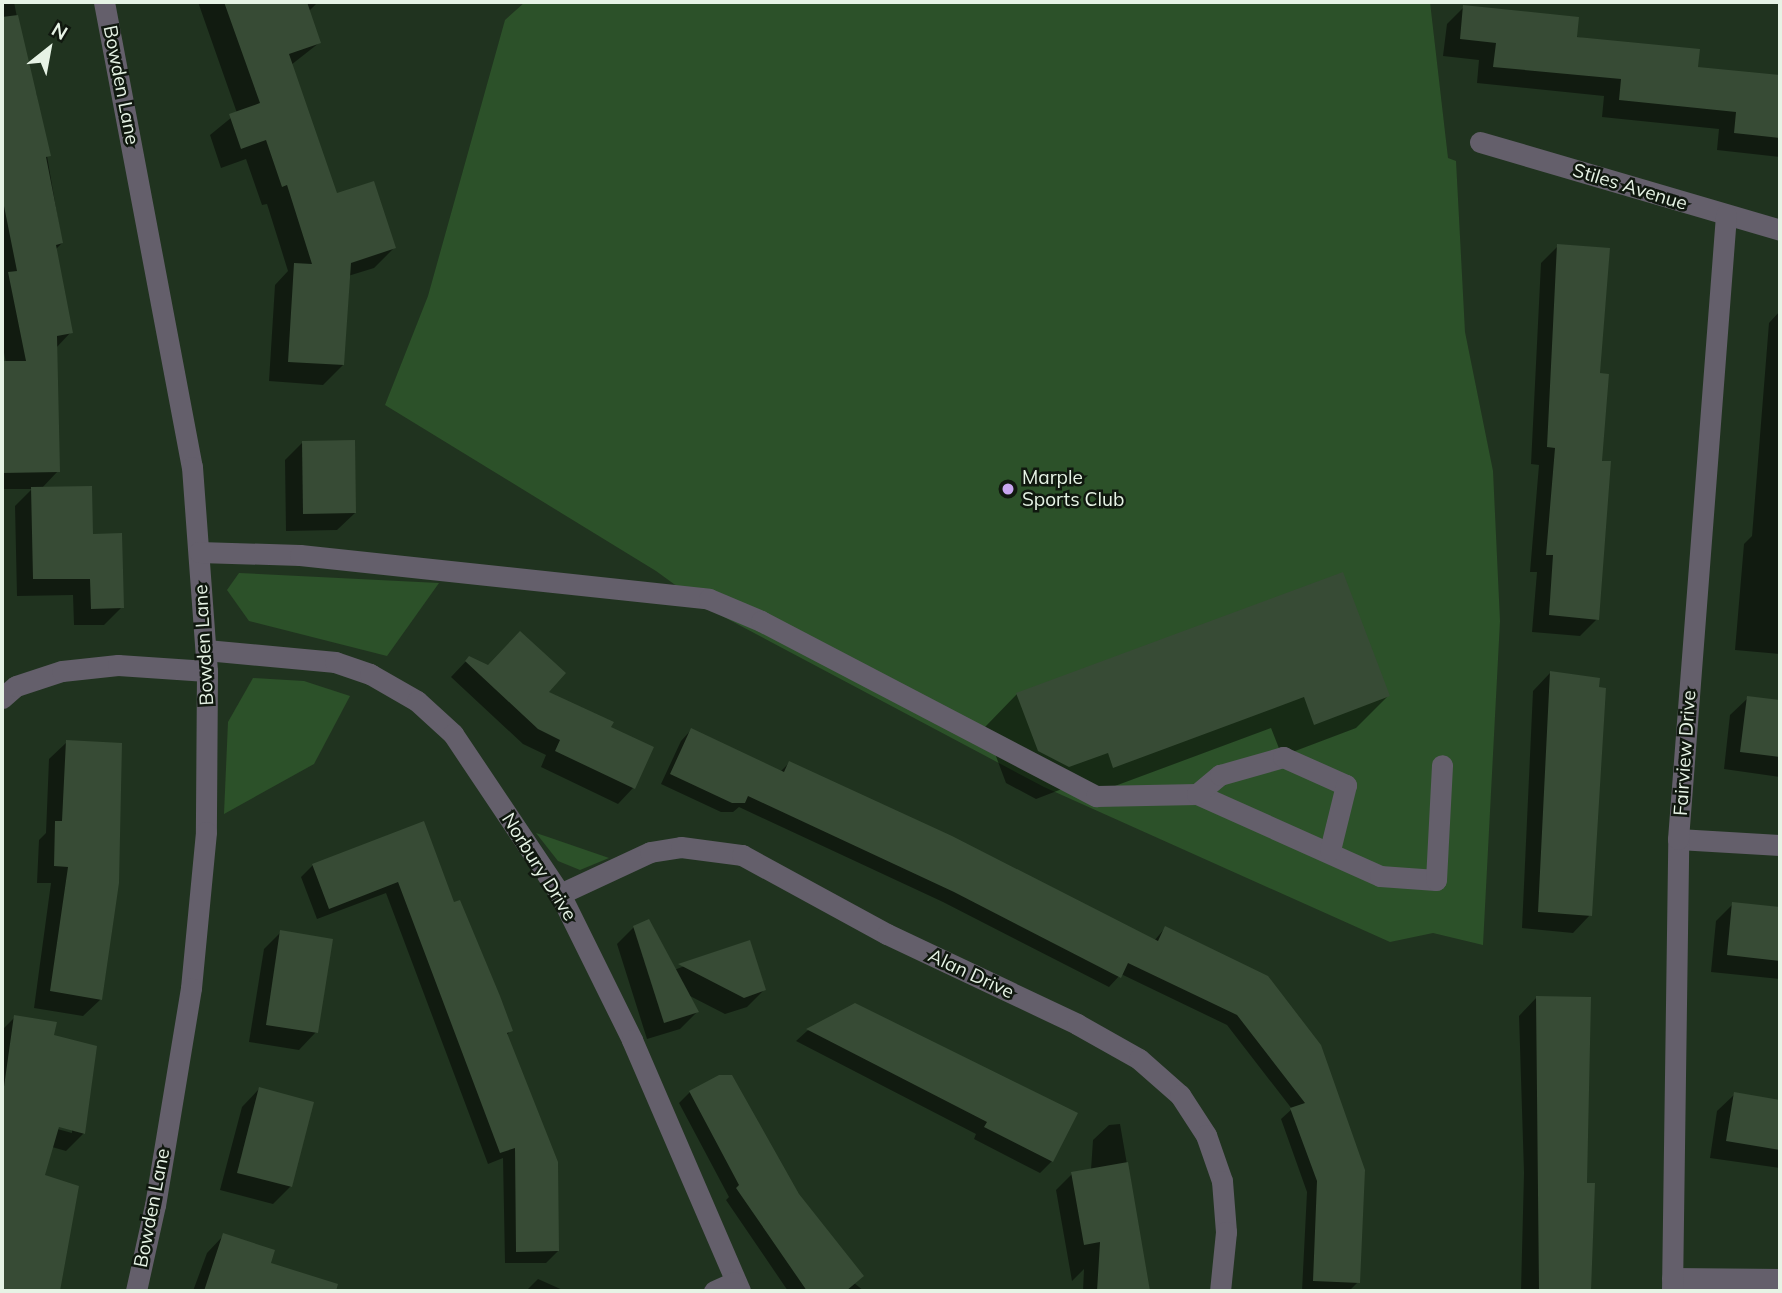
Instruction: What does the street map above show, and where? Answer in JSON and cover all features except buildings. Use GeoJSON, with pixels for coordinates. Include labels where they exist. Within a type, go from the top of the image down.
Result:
{"type":"FeatureCollection","features":[{"type":"Feature","properties":{"kind":"street","name":"Bowden Lane"},"geometry":{"type":"LineString","coordinates":[[104,2],[192,467],[207,660],[206,832],[191,988],[155,1205],[136,1291]]}},
{"type":"Feature","properties":{"kind":"street","name":"Stiles Avenue"},"geometry":{"type":"LineString","coordinates":[[1480,142],[1780,230]]}},
{"type":"Feature","properties":{"kind":"street","name":"Fairview Drive"},"geometry":{"type":"LineString","coordinates":[[1672,1285],[1678,839],[1726,215]]}},
{"type":"Feature","properties":{"kind":"street"},"geometry":{"type":"LineString","coordinates":[[199,552],[300,555],[709,599],[761,621],[1097,796],[1197,794],[1330,850],[1380,876],[1436,880],[1443,765]]}},
{"type":"Feature","properties":{"kind":"street","name":"Norbury Drive"},"geometry":{"type":"LineString","coordinates":[[2,698],[16,686],[62,671],[207,660],[335,662],[370,674],[417,701],[453,734],[560,894],[632,1040],[737,1286]]}},
{"type":"Feature","properties":{"kind":"street"},"geometry":{"type":"LineString","coordinates":[[1197,794],[1220,775],[1283,757],[1346,785],[1330,850]]}},
{"type":"Feature","properties":{"kind":"street"},"geometry":{"type":"LineString","coordinates":[[1678,839],[1780,845]]}},
{"type":"Feature","properties":{"kind":"street","name":"Alan Drive"},"geometry":{"type":"LineString","coordinates":[[560,894],[650,852],[681,847],[742,855],[887,934],[1077,1024],[1139,1059],[1180,1095],[1206,1135],[1222,1181],[1226,1232],[1220,1291]]}},
{"type":"Feature","properties":{"kind":"street"},"geometry":{"type":"LineString","coordinates":[[1672,1285],[1780,1279]]}},
{"type":"Feature","properties":{"kind":"street"},"geometry":{"type":"LineString","coordinates":[[714,1291],[737,1286]]}},
{"type":"Feature","properties":{"kind":"green space","name":"Marple Sports Club"},"geometry":{"type":"Polygon","coordinates":[[[525,2],[1430,2],[1448,158],[1456,161],[1465,332],[1493,471],[1500,621],[1483,945],[1433,933],[1390,942],[1044,787],[707,608],[656,571],[385,405],[428,296],[505,20],[525,2]]]}},
{"type":"Feature","properties":{"kind":"green space"},"geometry":{"type":"Polygon","coordinates":[[[239,573],[439,583],[387,656],[249,621],[227,590],[239,573]]]}},
{"type":"Feature","properties":{"kind":"green space"},"geometry":{"type":"Polygon","coordinates":[[[253,678],[304,681],[350,696],[314,764],[224,814],[228,722],[253,678]]]}},
{"type":"Feature","properties":{"kind":"green space"},"geometry":{"type":"Polygon","coordinates":[[[536,833],[609,858],[580,870],[558,861],[536,833]]]}},
{"type":"Feature","properties":{"kind":"place","name":"Marple Sports Club"},"geometry":{"type":"Point","coordinates":[1008,489]}}]}
